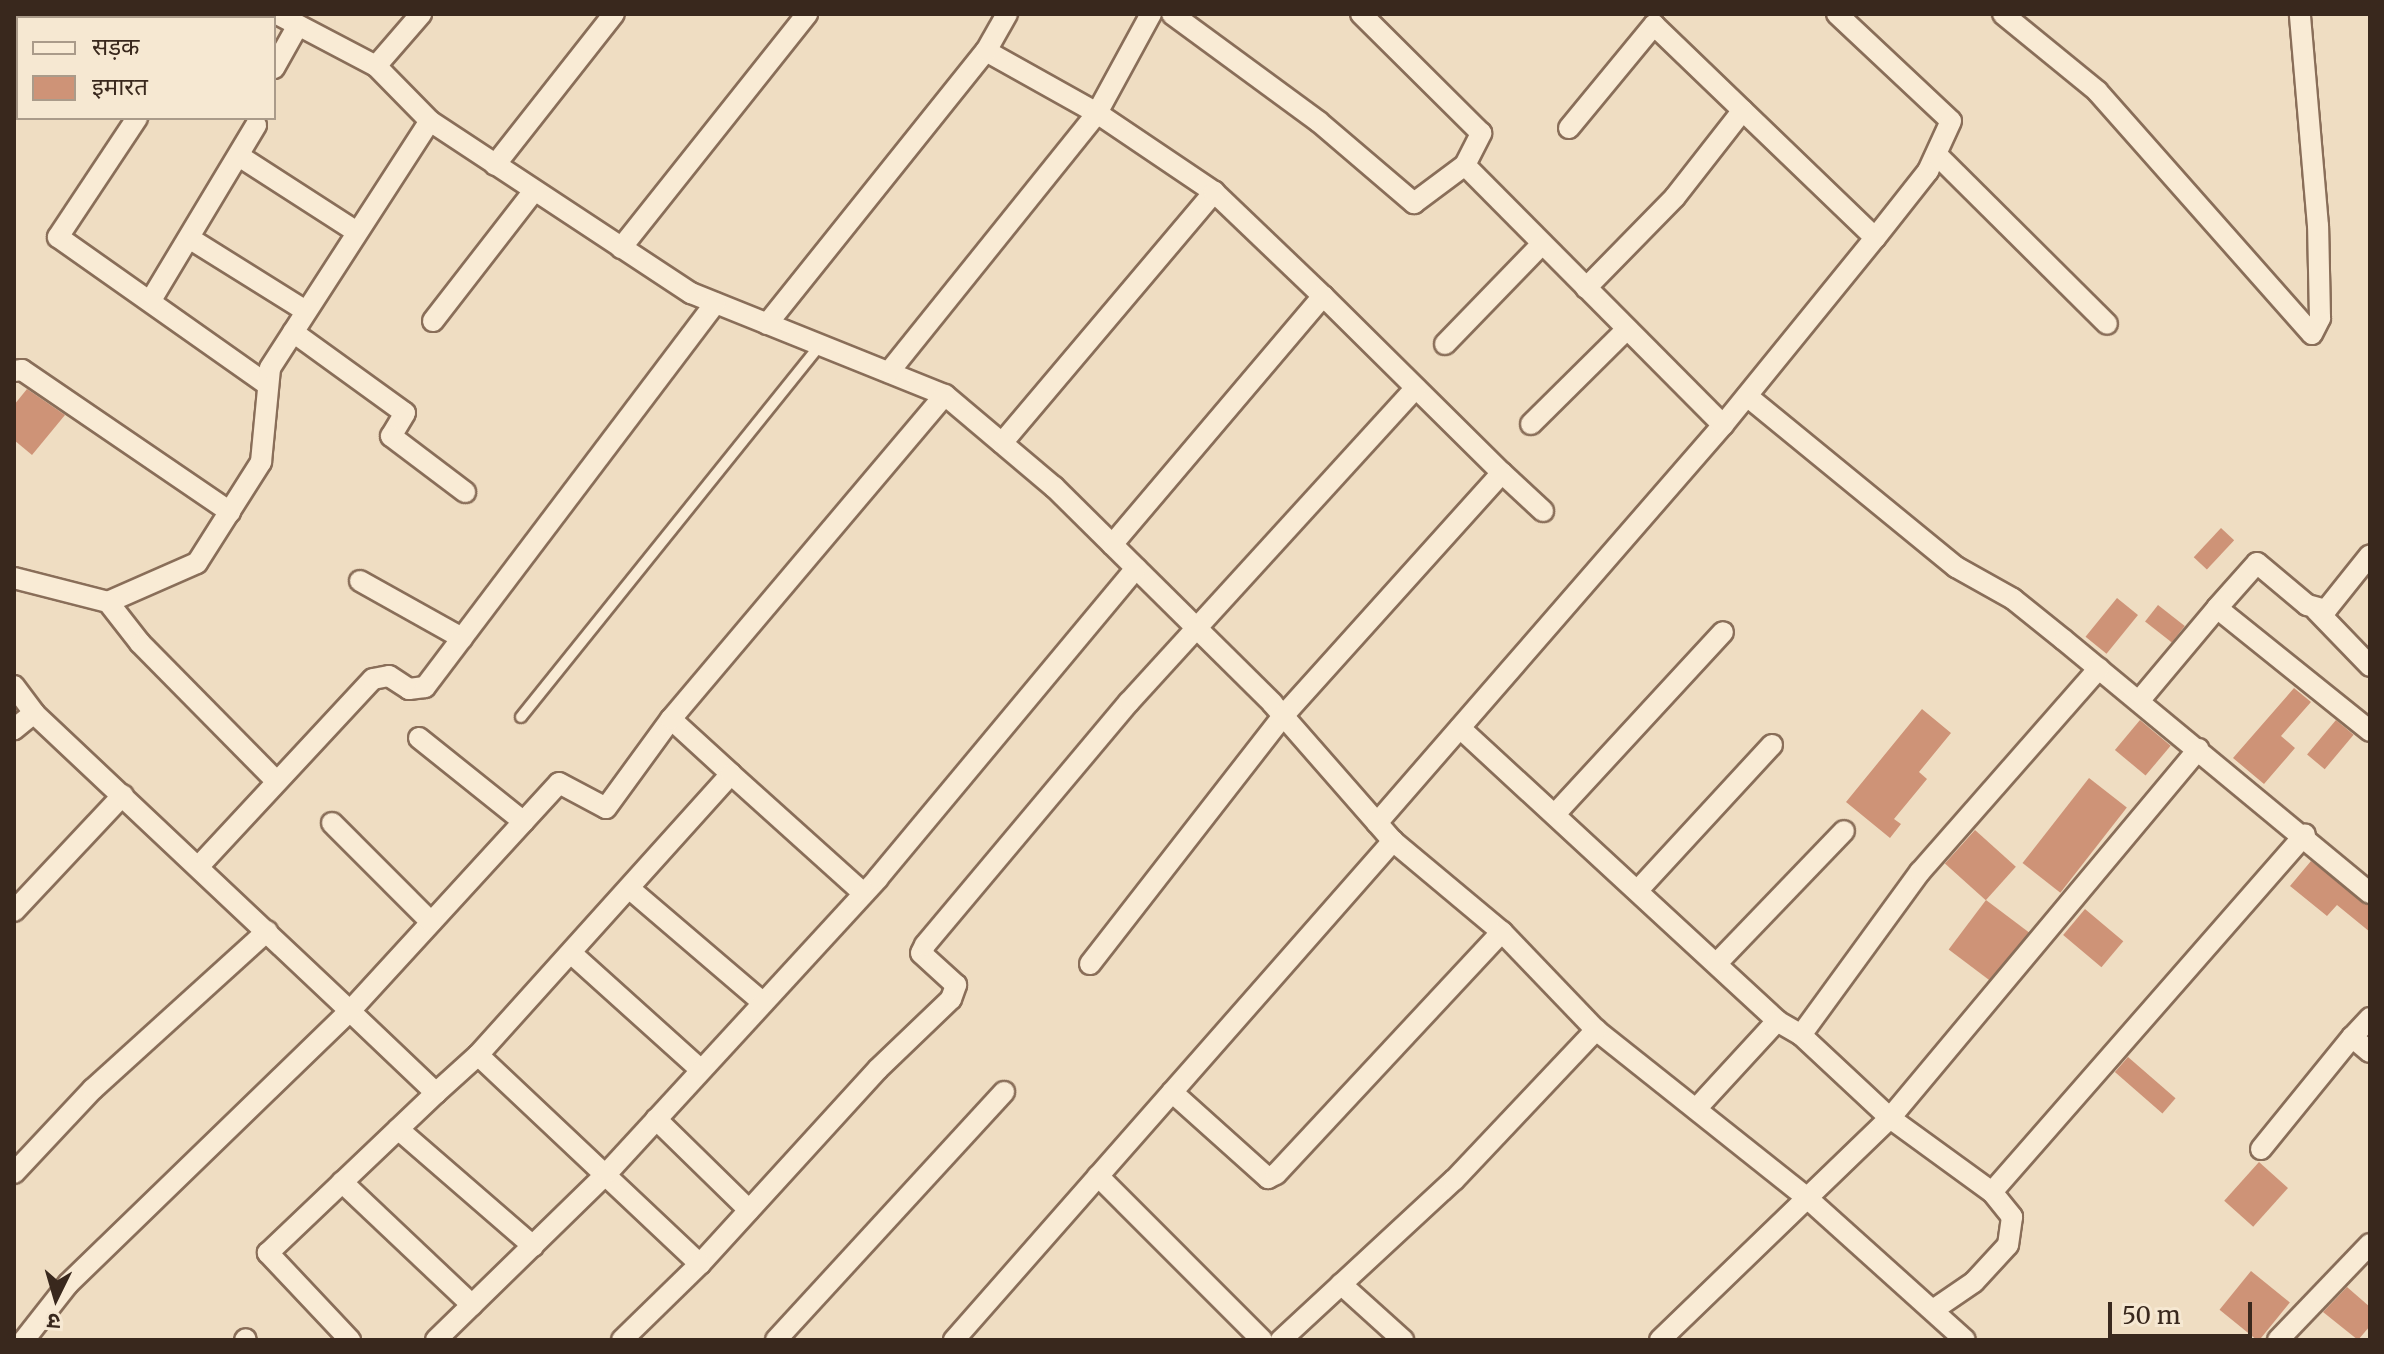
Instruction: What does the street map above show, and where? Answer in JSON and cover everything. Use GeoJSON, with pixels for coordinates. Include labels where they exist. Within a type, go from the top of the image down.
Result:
{"type":"FeatureCollection","features":[{"type":"Feature","properties":{"kind":"street"},"geometry":{"type":"LineString","coordinates":[[277,14],[376,66],[430,121],[621,248],[715,303],[945,395],[1002,443],[1136,568],[1283,716],[1393,841],[1502,932],[1596,1030],[1805,1196],[1965,1340]]}},
{"type":"Feature","properties":{"kind":"street"},"geometry":{"type":"LineString","coordinates":[[376,66],[421,14]]}},
{"type":"Feature","properties":{"kind":"street"},"geometry":{"type":"LineString","coordinates":[[495,165],[614,14]]}},
{"type":"Feature","properties":{"kind":"street"},"geometry":{"type":"LineString","coordinates":[[621,248],[807,14]]}},
{"type":"Feature","properties":{"kind":"street"},"geometry":{"type":"LineString","coordinates":[[767,324],[986,51],[1007,14]]}},
{"type":"Feature","properties":{"kind":"street"},"geometry":{"type":"LineString","coordinates":[[889,372],[1097,113],[1151,14]]}},
{"type":"Feature","properties":{"kind":"street"},"geometry":{"type":"LineString","coordinates":[[1172,14],[1319,122],[1414,203],[1465,165],[1481,133],[1361,14]]}},
{"type":"Feature","properties":{"kind":"street"},"geometry":{"type":"LineString","coordinates":[[1377,823],[1723,425],[1938,156],[1948,138],[1949,115],[1837,14]]}},
{"type":"Feature","properties":{"kind":"street"},"geometry":{"type":"LineString","coordinates":[[2003,14],[2097,91],[2312,334],[2320,318],[2318,226],[2300,14]]}},
{"type":"Feature","properties":{"kind":"street"},"geometry":{"type":"LineString","coordinates":[[1569,128],[1654,18],[1743,110],[1875,238]]}},
{"type":"Feature","properties":{"kind":"street"},"geometry":{"type":"LineString","coordinates":[[276,64],[297,27]]}},
{"type":"Feature","properties":{"kind":"street"},"geometry":{"type":"LineString","coordinates":[[986,51],[1097,113],[1214,192],[1543,511]]}},
{"type":"Feature","properties":{"kind":"street"},"geometry":{"type":"LineString","coordinates":[[1586,288],[1675,197],[1743,110]]}},
{"type":"Feature","properties":{"kind":"street"},"geometry":{"type":"LineString","coordinates":[[136,120],[58,237],[268,385]]}},
{"type":"Feature","properties":{"kind":"street"},"geometry":{"type":"LineString","coordinates":[[108,602],[197,563],[261,462],[270,368],[430,121]]}},
{"type":"Feature","properties":{"kind":"street"},"geometry":{"type":"LineString","coordinates":[[151,300],[256,125]]}},
{"type":"Feature","properties":{"kind":"street"},"geometry":{"type":"LineString","coordinates":[[239,156],[357,232]]}},
{"type":"Feature","properties":{"kind":"street"},"geometry":{"type":"LineString","coordinates":[[1938,156],[2107,324]]}},
{"type":"Feature","properties":{"kind":"street"},"geometry":{"type":"LineString","coordinates":[[1465,165],[1723,425]]}},
{"type":"Feature","properties":{"kind":"street"},"geometry":{"type":"LineString","coordinates":[[433,321],[534,191]]}},
{"type":"Feature","properties":{"kind":"street"},"geometry":{"type":"LineString","coordinates":[[1002,443],[1214,192]]}},
{"type":"Feature","properties":{"kind":"street"},"geometry":{"type":"LineString","coordinates":[[189,238],[306,311]]}},
{"type":"Feature","properties":{"kind":"street"},"geometry":{"type":"LineString","coordinates":[[1445,344],[1542,244]]}},
{"type":"Feature","properties":{"kind":"street"},"geometry":{"type":"LineString","coordinates":[[1112,545],[1323,296]]}},
{"type":"Feature","properties":{"kind":"street"},"geometry":{"type":"LineString","coordinates":[[199,866],[275,780],[373,679],[389,676],[409,689],[425,687],[715,303]]}},
{"type":"Feature","properties":{"kind":"street"},"geometry":{"type":"LineString","coordinates":[[1531,424],[1627,329]]}},
{"type":"Feature","properties":{"kind":"street"},"geometry":{"type":"LineString","coordinates":[[293,332],[405,413],[391,436],[465,492]]}},
{"type":"Feature","properties":{"kind":"street"},"geometry":{"type":"LineString","coordinates":[[14,371],[22,370],[230,512]]}},
{"type":"Feature","properties":{"kind":"street"},"geometry":{"type":"LineString","coordinates":[[622,1340],[700,1264],[878,1069],[951,999],[956,985],[921,953],[925,945],[1129,702],[1416,388]]}},
{"type":"Feature","properties":{"kind":"street"},"geometry":{"type":"LineString","coordinates":[[24,1340],[68,1284],[350,1011],[559,783],[606,808],[671,719],[945,395]]}},
{"type":"Feature","properties":{"kind":"street"},"geometry":{"type":"LineString","coordinates":[[1747,396],[1956,567],[2013,599],[2305,835],[2370,893]]}},
{"type":"Feature","properties":{"kind":"street"},"geometry":{"type":"LineString","coordinates":[[1090,964],[1283,716],[1502,473]]}},
{"type":"Feature","properties":{"kind":"street"},"geometry":{"type":"LineString","coordinates":[[2316,610],[2326,610],[2370,555]]}},
{"type":"Feature","properties":{"kind":"street"},"geometry":{"type":"LineString","coordinates":[[2139,701],[2257,563],[2316,610],[2370,666]]}},
{"type":"Feature","properties":{"kind":"street"},"geometry":{"type":"LineString","coordinates":[[436,1340],[608,1172],[760,1000],[863,893],[1136,568]]}},
{"type":"Feature","properties":{"kind":"street"},"geometry":{"type":"LineString","coordinates":[[14,578],[108,602],[140,643],[275,780]]}},
{"type":"Feature","properties":{"kind":"street"},"geometry":{"type":"LineString","coordinates":[[360,581],[462,638]]}},
{"type":"Feature","properties":{"kind":"street"},"geometry":{"type":"LineString","coordinates":[[2217,608],[2370,731]]}},
{"type":"Feature","properties":{"kind":"street"},"geometry":{"type":"LineString","coordinates":[[1556,813],[1723,632]]}},
{"type":"Feature","properties":{"kind":"street"},"geometry":{"type":"LineString","coordinates":[[1801,1035],[1920,872],[2099,668]]}},
{"type":"Feature","properties":{"kind":"street"},"geometry":{"type":"LineString","coordinates":[[14,686],[34,713],[436,1093]]}},
{"type":"Feature","properties":{"kind":"street"},"geometry":{"type":"LineString","coordinates":[[14,729],[34,713]]}},
{"type":"Feature","properties":{"kind":"street"},"geometry":{"type":"LineString","coordinates":[[671,719],[863,893]]}},
{"type":"Feature","properties":{"kind":"street"},"geometry":{"type":"LineString","coordinates":[[1460,728],[1639,889],[1777,1021],[1801,1035],[1890,1118],[1992,1192],[2012,1217],[2008,1245],[1974,1282],[1933,1310]]}},
{"type":"Feature","properties":{"kind":"street"},"geometry":{"type":"LineString","coordinates":[[419,738],[524,822]]}},
{"type":"Feature","properties":{"kind":"street"},"geometry":{"type":"LineString","coordinates":[[1639,889],[1772,745]]}},
{"type":"Feature","properties":{"kind":"street"},"geometry":{"type":"LineString","coordinates":[[1660,1340],[1805,1196],[1890,1118],[2199,749]]}},
{"type":"Feature","properties":{"kind":"street"},"geometry":{"type":"LineString","coordinates":[[350,1340],[268,1253],[478,1055],[731,774]]}},
{"type":"Feature","properties":{"kind":"street"},"geometry":{"type":"LineString","coordinates":[[14,911],[123,795]]}},
{"type":"Feature","properties":{"kind":"street"},"geometry":{"type":"LineString","coordinates":[[332,823],[431,922]]}},
{"type":"Feature","properties":{"kind":"street"},"geometry":{"type":"LineString","coordinates":[[1717,963],[1844,831]]}},
{"type":"Feature","properties":{"kind":"street"},"geometry":{"type":"LineString","coordinates":[[1992,1192],[2305,835]]}},
{"type":"Feature","properties":{"kind":"street"},"geometry":{"type":"LineString","coordinates":[[954,1340],[1393,841]]}},
{"type":"Feature","properties":{"kind":"street"},"geometry":{"type":"LineString","coordinates":[[630,889],[760,1000]]}},
{"type":"Feature","properties":{"kind":"street"},"geometry":{"type":"LineString","coordinates":[[14,1173],[93,1089],[267,931]]}},
{"type":"Feature","properties":{"kind":"street"},"geometry":{"type":"LineString","coordinates":[[1172,1092],[1268,1178],[1276,1174],[1502,932]]}},
{"type":"Feature","properties":{"kind":"street"},"geometry":{"type":"LineString","coordinates":[[571,953],[700,1069]]}},
{"type":"Feature","properties":{"kind":"street"},"geometry":{"type":"LineString","coordinates":[[2261,1149],[2370,1018]]}},
{"type":"Feature","properties":{"kind":"street"},"geometry":{"type":"LineString","coordinates":[[1696,1109],[1777,1021]]}},
{"type":"Feature","properties":{"kind":"street"},"geometry":{"type":"LineString","coordinates":[[1281,1340],[1454,1180],[1596,1030]]}},
{"type":"Feature","properties":{"kind":"street"},"geometry":{"type":"LineString","coordinates":[[2352,1037],[2370,1052]]}},
{"type":"Feature","properties":{"kind":"street"},"geometry":{"type":"LineString","coordinates":[[478,1055],[608,1172],[700,1264]]}},
{"type":"Feature","properties":{"kind":"street"},"geometry":{"type":"LineString","coordinates":[[776,1340],[1004,1092]]}},
{"type":"Feature","properties":{"kind":"street"},"geometry":{"type":"LineString","coordinates":[[656,1119],[749,1210]]}},
{"type":"Feature","properties":{"kind":"street"},"geometry":{"type":"LineString","coordinates":[[398,1129],[533,1246]]}},
{"type":"Feature","properties":{"kind":"street"},"geometry":{"type":"LineString","coordinates":[[1098,1176],[1262,1340]]}},
{"type":"Feature","properties":{"kind":"street"},"geometry":{"type":"LineString","coordinates":[[342,1182],[472,1305]]}},
{"type":"Feature","properties":{"kind":"street"},"geometry":{"type":"LineString","coordinates":[[2278,1340],[2370,1244]]}},
{"type":"Feature","properties":{"kind":"street"},"geometry":{"type":"LineString","coordinates":[[1341,1284],[1403,1340]]}},
{"type":"Feature","properties":{"kind":"lane"},"geometry":{"type":"LineString","coordinates":[[521,717],[820,345]]}},
{"type":"Feature","properties":{"kind":"building"},"geometry":{"type":"Polygon","coordinates":[[[27,389],[65,415],[32,455],[14,440],[14,405],[27,389]]]}},
{"type":"Feature","properties":{"kind":"building"},"geometry":{"type":"Polygon","coordinates":[[[2221,528],[2234,540],[2207,570],[2194,557],[2221,528]]]}},
{"type":"Feature","properties":{"kind":"building"},"geometry":{"type":"Polygon","coordinates":[[[2117,598],[2138,615],[2107,654],[2086,637],[2117,598]]]}},
{"type":"Feature","properties":{"kind":"building"},"geometry":{"type":"Polygon","coordinates":[[[2158,605],[2185,626],[2172,642],[2145,622],[2158,605]]]}},
{"type":"Feature","properties":{"kind":"building"},"geometry":{"type":"Polygon","coordinates":[[[2294,688],[2311,702],[2281,736],[2295,748],[2264,784],[2233,758],[2294,688]]]}},
{"type":"Feature","properties":{"kind":"building"},"geometry":{"type":"Polygon","coordinates":[[[1922,709],[1951,733],[1919,772],[1927,779],[1894,819],[1901,824],[1890,838],[1846,802],[1922,709]]]}},
{"type":"Feature","properties":{"kind":"building"},"geometry":{"type":"Polygon","coordinates":[[[2140,720],[2171,746],[2146,776],[2115,750],[2140,720]]]}},
{"type":"Feature","properties":{"kind":"building"},"geometry":{"type":"Polygon","coordinates":[[[2336,720],[2354,735],[2325,769],[2307,754],[2336,720]]]}},
{"type":"Feature","properties":{"kind":"building"},"geometry":{"type":"Polygon","coordinates":[[[2089,778],[2127,808],[2060,893],[2023,863],[2089,778]]]}},
{"type":"Feature","properties":{"kind":"building"},"geometry":{"type":"Polygon","coordinates":[[[1975,830],[2016,867],[1986,900],[1945,863],[1975,830]]]}},
{"type":"Feature","properties":{"kind":"building"},"geometry":{"type":"Polygon","coordinates":[[[2311,861],[2370,906],[2370,932],[2337,905],[2327,916],[2290,886],[2311,861]]]}},
{"type":"Feature","properties":{"kind":"building"},"geometry":{"type":"Polygon","coordinates":[[[1986,900],[2029,932],[1992,982],[1949,950],[1986,900]]]}},
{"type":"Feature","properties":{"kind":"building"},"geometry":{"type":"Polygon","coordinates":[[[2085,909],[2123,941],[2101,967],[2063,935],[2085,909]]]}},
{"type":"Feature","properties":{"kind":"building"},"geometry":{"type":"Polygon","coordinates":[[[2128,1057],[2176,1098],[2162,1113],[2115,1072],[2128,1057]]]}},
{"type":"Feature","properties":{"kind":"building"},"geometry":{"type":"Polygon","coordinates":[[[2259,1162],[2288,1188],[2253,1227],[2224,1201],[2259,1162]]]}},
{"type":"Feature","properties":{"kind":"building"},"geometry":{"type":"Polygon","coordinates":[[[2251,1271],[2290,1302],[2259,1340],[2220,1310],[2251,1271]]]}},
{"type":"Feature","properties":{"kind":"building"},"geometry":{"type":"Polygon","coordinates":[[[2347,1287],[2370,1307],[2370,1326],[2358,1340],[2323,1312],[2347,1287]]]}}]}
